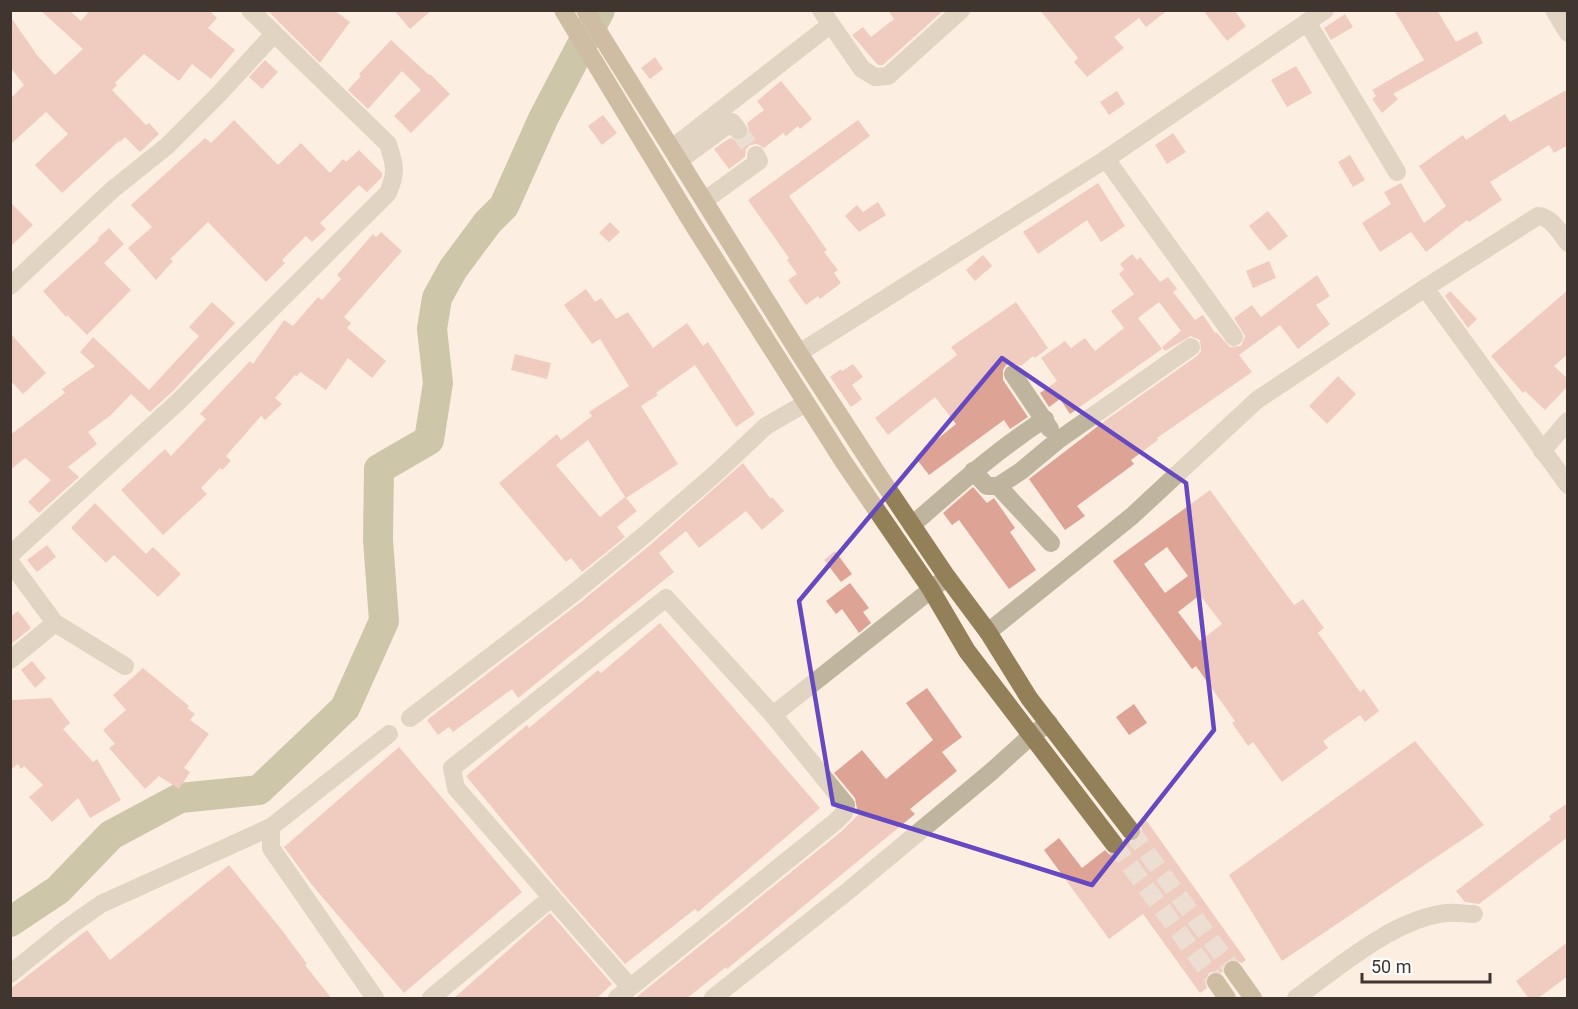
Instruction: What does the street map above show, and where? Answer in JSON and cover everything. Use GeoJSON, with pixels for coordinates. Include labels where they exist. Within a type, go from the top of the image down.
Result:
{"type":"FeatureCollection","features":[{"type":"Feature","properties":{"kind":"main road"},"geometry":{"type":"LineString","coordinates":[[564,10],[700,236],[806,403],[930,588],[967,651],[1114,844]]}},
{"type":"Feature","properties":{"kind":"main road"},"geometry":{"type":"LineString","coordinates":[[587,14],[799,352],[912,525],[988,632],[1029,698],[1131,831]]}},
{"type":"Feature","properties":{"kind":"main road"},"geometry":{"type":"LineString","coordinates":[[1233,970],[1253,999]]}},
{"type":"Feature","properties":{"kind":"main road"},"geometry":{"type":"LineString","coordinates":[[1216,982],[1227,999]]}},
{"type":"Feature","properties":{"kind":"street"},"geometry":{"type":"LineString","coordinates":[[10,555],[179,401],[387,193],[395,176],[394,162],[388,144],[250,10]]}},
{"type":"Feature","properties":{"kind":"street"},"geometry":{"type":"LineString","coordinates":[[676,154],[826,18],[862,69],[875,77],[888,76],[961,10]]}},
{"type":"Feature","properties":{"kind":"street"},"geometry":{"type":"LineString","coordinates":[[799,352],[1106,159],[1324,10]]}},
{"type":"Feature","properties":{"kind":"street"},"geometry":{"type":"LineString","coordinates":[[1554,10],[1568,33]]}},
{"type":"Feature","properties":{"kind":"street"},"geometry":{"type":"LineString","coordinates":[[1307,22],[1397,172]]}},
{"type":"Feature","properties":{"kind":"street"},"geometry":{"type":"LineString","coordinates":[[10,286],[112,190],[167,146],[274,34]]}},
{"type":"Feature","properties":{"kind":"street"},"geometry":{"type":"LineString","coordinates":[[676,154],[732,122],[738,130]]}},
{"type":"Feature","properties":{"kind":"street"},"geometry":{"type":"LineString","coordinates":[[705,200],[759,161],[756,155]]}},
{"type":"Feature","properties":{"kind":"street"},"geometry":{"type":"LineString","coordinates":[[1106,159],[1234,337]]}},
{"type":"Feature","properties":{"kind":"street"},"geometry":{"type":"LineString","coordinates":[[988,632],[1132,516],[1257,400],[1538,216],[1546,216],[1568,243]]}},
{"type":"Feature","properties":{"kind":"street"},"geometry":{"type":"LineString","coordinates":[[1425,288],[1568,485]]}},
{"type":"Feature","properties":{"kind":"street"},"geometry":{"type":"LineString","coordinates":[[973,471],[987,486],[998,486],[1022,471],[1057,441],[1191,347]]}},
{"type":"Feature","properties":{"kind":"street"},"geometry":{"type":"LineString","coordinates":[[1013,374],[1031,403],[1045,419],[1057,441]]}},
{"type":"Feature","properties":{"kind":"street"},"geometry":{"type":"LineString","coordinates":[[410,718],[633,544],[715,474],[766,426],[806,403]]}},
{"type":"Feature","properties":{"kind":"street"},"geometry":{"type":"LineString","coordinates":[[912,525],[973,471],[1045,419]]}},
{"type":"Feature","properties":{"kind":"street"},"geometry":{"type":"LineString","coordinates":[[1542,451],[1568,421]]}},
{"type":"Feature","properties":{"kind":"street"},"geometry":{"type":"LineString","coordinates":[[998,486],[1051,543]]}},
{"type":"Feature","properties":{"kind":"street"},"geometry":{"type":"LineString","coordinates":[[10,562],[55,623],[125,666]]}},
{"type":"Feature","properties":{"kind":"street"},"geometry":{"type":"LineString","coordinates":[[772,715],[930,588],[947,577]]}},
{"type":"Feature","properties":{"kind":"street"},"geometry":{"type":"LineString","coordinates":[[666,598],[772,715],[846,805],[844,813],[624,993],[551,898],[456,788],[452,768],[666,598]]}},
{"type":"Feature","properties":{"kind":"street"},"geometry":{"type":"LineString","coordinates":[[10,660],[55,623]]}},
{"type":"Feature","properties":{"kind":"street"},"geometry":{"type":"LineString","coordinates":[[713,999],[974,787],[1032,735],[1049,723]]}},
{"type":"Feature","properties":{"kind":"street"},"geometry":{"type":"LineString","coordinates":[[10,974],[101,904],[270,827],[389,734]]}},
{"type":"Feature","properties":{"kind":"street"},"geometry":{"type":"LineString","coordinates":[[270,827],[271,848],[375,999]]}},
{"type":"Feature","properties":{"kind":"street"},"geometry":{"type":"LineString","coordinates":[[431,999],[551,898]]}},
{"type":"Feature","properties":{"kind":"street"},"geometry":{"type":"LineString","coordinates":[[1296,999],[1395,929],[1420,919],[1447,913],[1474,914]]}},
{"type":"Feature","properties":{"kind":"highlighted area"},"geometry":{"type":"Polygon","coordinates":[[[1002,358],[1186,483],[1214,730],[1092,885],[833,804],[799,601],[1002,358]]]}},
{"type":"Feature","properties":{"kind":"building"},"geometry":{"type":"Polygon","coordinates":[[[40,10],[69,10],[81,21],[90,10],[209,10],[217,18],[208,28],[235,50],[211,79],[192,64],[179,81],[144,54],[115,83],[117,85],[112,90],[146,125],[149,123],[159,134],[140,152],[125,137],[62,193],[35,165],[68,134],[46,112],[10,145],[10,99],[24,85],[10,67],[10,16],[37,55],[55,75],[83,49],[40,10]]]}},
{"type":"Feature","properties":{"kind":"building"},"geometry":{"type":"Polygon","coordinates":[[[267,10],[334,10],[350,22],[320,63],[267,10]]]}},
{"type":"Feature","properties":{"kind":"building"},"geometry":{"type":"Polygon","coordinates":[[[394,10],[432,10],[410,29],[394,10]]]}},
{"type":"Feature","properties":{"kind":"building"},"geometry":{"type":"Polygon","coordinates":[[[888,10],[944,10],[883,65],[878,65],[852,35],[863,27],[871,37],[894,19],[888,10]]]}},
{"type":"Feature","properties":{"kind":"building"},"geometry":{"type":"Polygon","coordinates":[[[1040,10],[1168,10],[1146,27],[1139,18],[1114,37],[1124,48],[1087,77],[1074,62],[1078,58],[1040,10]]]}},
{"type":"Feature","properties":{"kind":"building"},"geometry":{"type":"Polygon","coordinates":[[[1203,10],[1234,10],[1246,26],[1227,41],[1203,10]]]}},
{"type":"Feature","properties":{"kind":"building"},"geometry":{"type":"Polygon","coordinates":[[[1394,10],[1437,10],[1456,42],[1477,31],[1483,43],[1393,94],[1398,99],[1382,113],[1372,99],[1376,96],[1372,90],[1424,60],[1394,10]]]}},
{"type":"Feature","properties":{"kind":"building"},"geometry":{"type":"Polygon","coordinates":[[[1345,14],[1353,27],[1331,40],[1324,28],[1345,14]]]}},
{"type":"Feature","properties":{"kind":"building"},"geometry":{"type":"Polygon","coordinates":[[[391,40],[450,94],[411,133],[394,116],[421,90],[402,71],[368,109],[348,90],[361,76],[359,74],[391,40]]]}},
{"type":"Feature","properties":{"kind":"building"},"geometry":{"type":"Polygon","coordinates":[[[655,57],[663,69],[650,79],[641,68],[655,57]]]}},
{"type":"Feature","properties":{"kind":"building"},"geometry":{"type":"Polygon","coordinates":[[[265,60],[278,72],[262,89],[249,77],[265,60]]]}},
{"type":"Feature","properties":{"kind":"building"},"geometry":{"type":"Polygon","coordinates":[[[1296,66],[1312,93],[1287,107],[1271,80],[1296,66]]]}},
{"type":"Feature","properties":{"kind":"building"},"geometry":{"type":"Polygon","coordinates":[[[781,81],[812,119],[800,129],[798,126],[786,136],[783,133],[764,148],[757,144],[750,145],[746,149],[745,157],[729,169],[714,149],[730,138],[739,141],[745,139],[749,129],[747,123],[764,110],[757,101],[781,81]]]}},
{"type":"Feature","properties":{"kind":"building"},"geometry":{"type":"Polygon","coordinates":[[[1568,89],[1568,145],[1554,153],[1549,145],[1490,182],[1502,200],[1469,222],[1467,220],[1426,252],[1411,232],[1380,252],[1362,223],[1391,204],[1384,192],[1401,183],[1424,223],[1446,206],[1419,166],[1463,135],[1466,140],[1505,114],[1510,122],[1568,89]]]}},
{"type":"Feature","properties":{"kind":"building"},"geometry":{"type":"Polygon","coordinates":[[[1117,91],[1125,104],[1109,115],[1100,102],[1117,91]]]}},
{"type":"Feature","properties":{"kind":"building"},"geometry":{"type":"Polygon","coordinates":[[[603,115],[617,133],[602,145],[588,126],[603,115]]]}},
{"type":"Feature","properties":{"kind":"building"},"geometry":{"type":"Polygon","coordinates":[[[234,120],[278,165],[301,143],[330,173],[343,159],[346,162],[359,150],[382,173],[382,177],[367,192],[359,185],[320,223],[326,229],[312,242],[306,236],[282,260],[285,263],[266,282],[208,222],[170,259],[173,261],[156,280],[128,248],[152,227],[131,205],[205,138],[211,143],[234,120]]]}},
{"type":"Feature","properties":{"kind":"building"},"geometry":{"type":"Polygon","coordinates":[[[858,120],[870,136],[789,196],[827,250],[824,252],[838,270],[834,273],[841,283],[820,299],[818,296],[806,305],[788,280],[797,274],[787,260],[789,258],[748,200],[858,120]]]}},
{"type":"Feature","properties":{"kind":"building"},"geometry":{"type":"Polygon","coordinates":[[[1173,133],[1186,152],[1167,164],[1155,145],[1173,133]]]}},
{"type":"Feature","properties":{"kind":"building"},"geometry":{"type":"Polygon","coordinates":[[[1350,155],[1365,180],[1353,187],[1338,162],[1350,155]]]}},
{"type":"Feature","properties":{"kind":"building"},"geometry":{"type":"Polygon","coordinates":[[[1098,183],[1125,226],[1101,242],[1087,220],[1038,254],[1023,232],[1098,183]]]}},
{"type":"Feature","properties":{"kind":"building"},"geometry":{"type":"Polygon","coordinates":[[[10,202],[33,225],[10,247],[10,202]]]}},
{"type":"Feature","properties":{"kind":"building"},"geometry":{"type":"Polygon","coordinates":[[[878,202],[886,215],[859,232],[845,216],[857,205],[863,212],[878,202]]]}},
{"type":"Feature","properties":{"kind":"building"},"geometry":{"type":"Polygon","coordinates":[[[1268,211],[1288,236],[1269,251],[1249,226],[1268,211]]]}},
{"type":"Feature","properties":{"kind":"building"},"geometry":{"type":"Polygon","coordinates":[[[610,222],[620,232],[609,242],[599,233],[610,222]]]}},
{"type":"Feature","properties":{"kind":"building"},"geometry":{"type":"Polygon","coordinates":[[[109,228],[124,244],[104,263],[131,290],[87,335],[67,315],[66,317],[43,291],[109,228]]]}},
{"type":"Feature","properties":{"kind":"building"},"geometry":{"type":"Polygon","coordinates":[[[381,232],[402,251],[344,317],[351,323],[347,328],[386,361],[372,378],[348,358],[326,390],[300,372],[297,376],[295,375],[275,398],[282,404],[265,420],[261,416],[226,456],[231,461],[222,470],[220,468],[201,488],[207,494],[163,535],[121,490],[165,449],[171,456],[206,419],[200,414],[250,361],[253,364],[284,320],[293,326],[318,297],[322,300],[341,279],[337,275],[373,234],[376,237],[381,232]]]}},
{"type":"Feature","properties":{"kind":"building"},"geometry":{"type":"Polygon","coordinates":[[[1132,254],[1137,260],[1140,257],[1160,282],[1168,277],[1177,289],[1173,292],[1195,320],[1203,315],[1215,333],[1230,347],[1241,346],[1245,336],[1234,318],[1252,305],[1261,317],[1317,275],[1330,296],[1316,305],[1330,324],[1298,349],[1280,325],[1239,355],[1252,372],[1157,438],[1158,440],[1131,460],[1134,464],[1077,506],[1085,516],[1065,530],[1029,479],[1201,351],[1200,340],[1191,336],[1165,351],[1162,347],[1181,331],[1159,302],[1138,318],[1162,349],[1070,414],[1060,399],[1049,407],[1040,393],[1057,381],[1041,358],[1065,341],[1071,348],[1085,338],[1095,351],[1124,328],[1111,311],[1134,294],[1119,274],[1124,269],[1120,264],[1132,254]]]}},
{"type":"Feature","properties":{"kind":"building"},"geometry":{"type":"Polygon","coordinates":[[[983,255],[992,266],[975,281],[966,270],[983,255]]]}},
{"type":"Feature","properties":{"kind":"building"},"geometry":{"type":"Polygon","coordinates":[[[1269,261],[1276,278],[1253,288],[1246,271],[1269,261]]]}},
{"type":"Feature","properties":{"kind":"building"},"geometry":{"type":"Polygon","coordinates":[[[586,289],[595,302],[601,298],[616,319],[628,312],[653,348],[687,323],[703,346],[708,342],[755,414],[736,427],[695,365],[641,406],[678,464],[626,498],[637,511],[617,527],[625,537],[582,572],[571,558],[566,562],[499,483],[557,434],[561,440],[592,416],[589,412],[629,386],[600,339],[592,344],[564,305],[586,289]],[[588,440],[556,465],[600,517],[625,497],[588,440]]]}},
{"type":"Feature","properties":{"kind":"building"},"geometry":{"type":"Polygon","coordinates":[[[1568,290],[1568,354],[1554,366],[1568,379],[1568,386],[1545,410],[1525,391],[1523,393],[1491,356],[1568,290]]]}},
{"type":"Feature","properties":{"kind":"building"},"geometry":{"type":"Polygon","coordinates":[[[1450,291],[1477,319],[1468,328],[1445,296],[1450,291]]]}},
{"type":"Feature","properties":{"kind":"building"},"geometry":{"type":"Polygon","coordinates":[[[212,302],[235,323],[174,390],[150,412],[131,394],[111,415],[88,432],[97,444],[68,467],[79,477],[39,513],[28,502],[51,480],[25,458],[10,470],[10,435],[65,393],[62,389],[95,366],[80,352],[93,337],[149,390],[199,336],[189,327],[212,302]]]}},
{"type":"Feature","properties":{"kind":"building"},"geometry":{"type":"Polygon","coordinates":[[[1016,302],[1048,348],[1021,366],[1012,363],[1006,365],[1003,370],[1003,380],[1028,417],[1010,429],[1004,420],[929,475],[915,457],[956,424],[935,397],[888,435],[875,418],[957,355],[951,347],[1016,302]]]}},
{"type":"Feature","properties":{"kind":"building"},"geometry":{"type":"Polygon","coordinates":[[[10,333],[46,373],[23,394],[10,380],[10,333]]]}},
{"type":"Feature","properties":{"kind":"building"},"geometry":{"type":"Polygon","coordinates":[[[515,354],[551,363],[547,379],[511,370],[515,354]]]}},
{"type":"Feature","properties":{"kind":"building"},"geometry":{"type":"Polygon","coordinates":[[[853,364],[863,377],[852,385],[862,399],[851,407],[830,377],[853,364]]]}},
{"type":"Feature","properties":{"kind":"building"},"geometry":{"type":"Polygon","coordinates":[[[1338,376],[1356,394],[1327,424],[1309,406],[1338,376]]]}},
{"type":"Feature","properties":{"kind":"building"},"geometry":{"type":"Polygon","coordinates":[[[743,463],[771,499],[772,497],[784,511],[762,530],[746,511],[699,548],[686,531],[659,553],[674,572],[518,698],[512,689],[453,732],[449,727],[438,735],[427,720],[582,601],[649,546],[743,463]]]}},
{"type":"Feature","properties":{"kind":"building"},"geometry":{"type":"Polygon","coordinates":[[[973,487],[987,503],[994,498],[1015,528],[1010,532],[1036,570],[1009,589],[959,520],[952,525],[943,513],[973,487]]]}},
{"type":"Feature","properties":{"kind":"building"},"geometry":{"type":"Polygon","coordinates":[[[1210,490],[1294,605],[1303,599],[1324,628],[1318,633],[1360,692],[1364,689],[1379,711],[1365,722],[1360,715],[1323,741],[1328,748],[1282,782],[1253,742],[1248,746],[1232,723],[1235,721],[1196,666],[1192,669],[1113,561],[1210,490]],[[1167,547],[1144,564],[1165,593],[1188,576],[1167,547]],[[1200,595],[1178,612],[1200,641],[1222,624],[1200,595]]]}},
{"type":"Feature","properties":{"kind":"building"},"geometry":{"type":"Polygon","coordinates":[[[95,503],[146,554],[153,547],[181,574],[158,597],[114,555],[106,563],[71,528],[95,503]]]}},
{"type":"Feature","properties":{"kind":"building"},"geometry":{"type":"Polygon","coordinates":[[[47,545],[56,557],[37,572],[27,560],[47,545]]]}},
{"type":"Feature","properties":{"kind":"building"},"geometry":{"type":"Polygon","coordinates":[[[835,551],[852,574],[841,582],[824,560],[835,551]]]}},
{"type":"Feature","properties":{"kind":"building"},"geometry":{"type":"Polygon","coordinates":[[[850,583],[869,608],[863,612],[871,623],[859,633],[842,609],[836,614],[826,601],[850,583]]]}},
{"type":"Feature","properties":{"kind":"building"},"geometry":{"type":"Polygon","coordinates":[[[18,611],[31,628],[10,645],[10,617],[18,611]]]}},
{"type":"Feature","properties":{"kind":"building"},"geometry":{"type":"Polygon","coordinates":[[[660,623],[820,808],[698,912],[695,909],[625,964],[466,776],[527,725],[529,728],[598,670],[601,673],[660,623]]]}},
{"type":"Feature","properties":{"kind":"building"},"geometry":{"type":"Polygon","coordinates":[[[32,661],[46,678],[35,688],[21,670],[32,661]]]}},
{"type":"Feature","properties":{"kind":"building"},"geometry":{"type":"Polygon","coordinates":[[[143,668],[189,706],[187,708],[195,714],[190,720],[209,734],[184,768],[190,772],[179,789],[159,776],[145,789],[109,748],[115,744],[103,730],[126,710],[113,695],[143,668]]]}},
{"type":"Feature","properties":{"kind":"building"},"geometry":{"type":"Polygon","coordinates":[[[927,688],[962,737],[942,752],[957,771],[910,809],[915,814],[727,969],[726,967],[686,999],[634,999],[842,831],[860,813],[855,798],[834,773],[862,750],[886,779],[933,740],[906,703],[927,688]]]}},
{"type":"Feature","properties":{"kind":"building"},"geometry":{"type":"Polygon","coordinates":[[[51,698],[70,723],[63,729],[93,762],[97,759],[121,800],[90,818],[78,798],[52,822],[29,797],[43,785],[24,766],[21,769],[18,764],[10,770],[12,700],[51,698]]]}},
{"type":"Feature","properties":{"kind":"building"},"geometry":{"type":"Polygon","coordinates":[[[1134,704],[1147,723],[1129,735],[1116,717],[1134,704]]]}},
{"type":"Feature","properties":{"kind":"building"},"geometry":{"type":"Polygon","coordinates":[[[1415,741],[1484,825],[1282,961],[1229,875],[1415,741]]]}},
{"type":"Feature","properties":{"kind":"building"},"geometry":{"type":"Polygon","coordinates":[[[399,747],[522,892],[404,993],[312,885],[284,847],[399,747]]]}},
{"type":"Feature","properties":{"kind":"building"},"geometry":{"type":"Polygon","coordinates":[[[1568,803],[1568,837],[1479,904],[1465,902],[1456,891],[1551,819],[1549,816],[1568,803]]]}},
{"type":"Feature","properties":{"kind":"building"},"geometry":{"type":"Polygon","coordinates":[[[1146,820],[1246,960],[1242,963],[1231,959],[1223,965],[1222,973],[1216,971],[1209,973],[1205,982],[1207,988],[1200,993],[1143,914],[1109,939],[1044,850],[1059,838],[1082,868],[1105,850],[1110,855],[1120,853],[1125,848],[1124,839],[1132,842],[1138,840],[1142,830],[1140,825],[1146,820]]]}},
{"type":"Feature","properties":{"kind":"building"},"geometry":{"type":"Polygon","coordinates":[[[229,865],[281,929],[307,964],[305,965],[332,999],[10,999],[10,989],[87,930],[110,960],[229,865]]]}},
{"type":"Feature","properties":{"kind":"building"},"geometry":{"type":"Polygon","coordinates":[[[550,913],[612,984],[596,999],[453,999],[550,913]]]}},
{"type":"Feature","properties":{"kind":"building"},"geometry":{"type":"Polygon","coordinates":[[[1568,942],[1568,976],[1537,999],[1529,999],[1516,981],[1568,942]]]}},
{"type":"Feature","properties":{"kind":"waterway"},"geometry":{"type":"LineString","coordinates":[[10,922],[58,890],[111,835],[180,798],[259,790],[345,708],[384,621],[378,540],[379,469],[429,440],[438,383],[432,329],[437,298],[453,269],[488,222],[504,206],[543,119],[600,10]]}},
{"type":"Feature","properties":{"kind":"tunnel"},"geometry":{"type":"LineString","coordinates":[[738,130],[756,155]]}},
{"type":"Feature","properties":{"kind":"tunnel"},"geometry":{"type":"LineString","coordinates":[[1131,831],[1233,970]]}},
{"type":"Feature","properties":{"kind":"tunnel"},"geometry":{"type":"LineString","coordinates":[[1114,844],[1216,982]]}}]}
